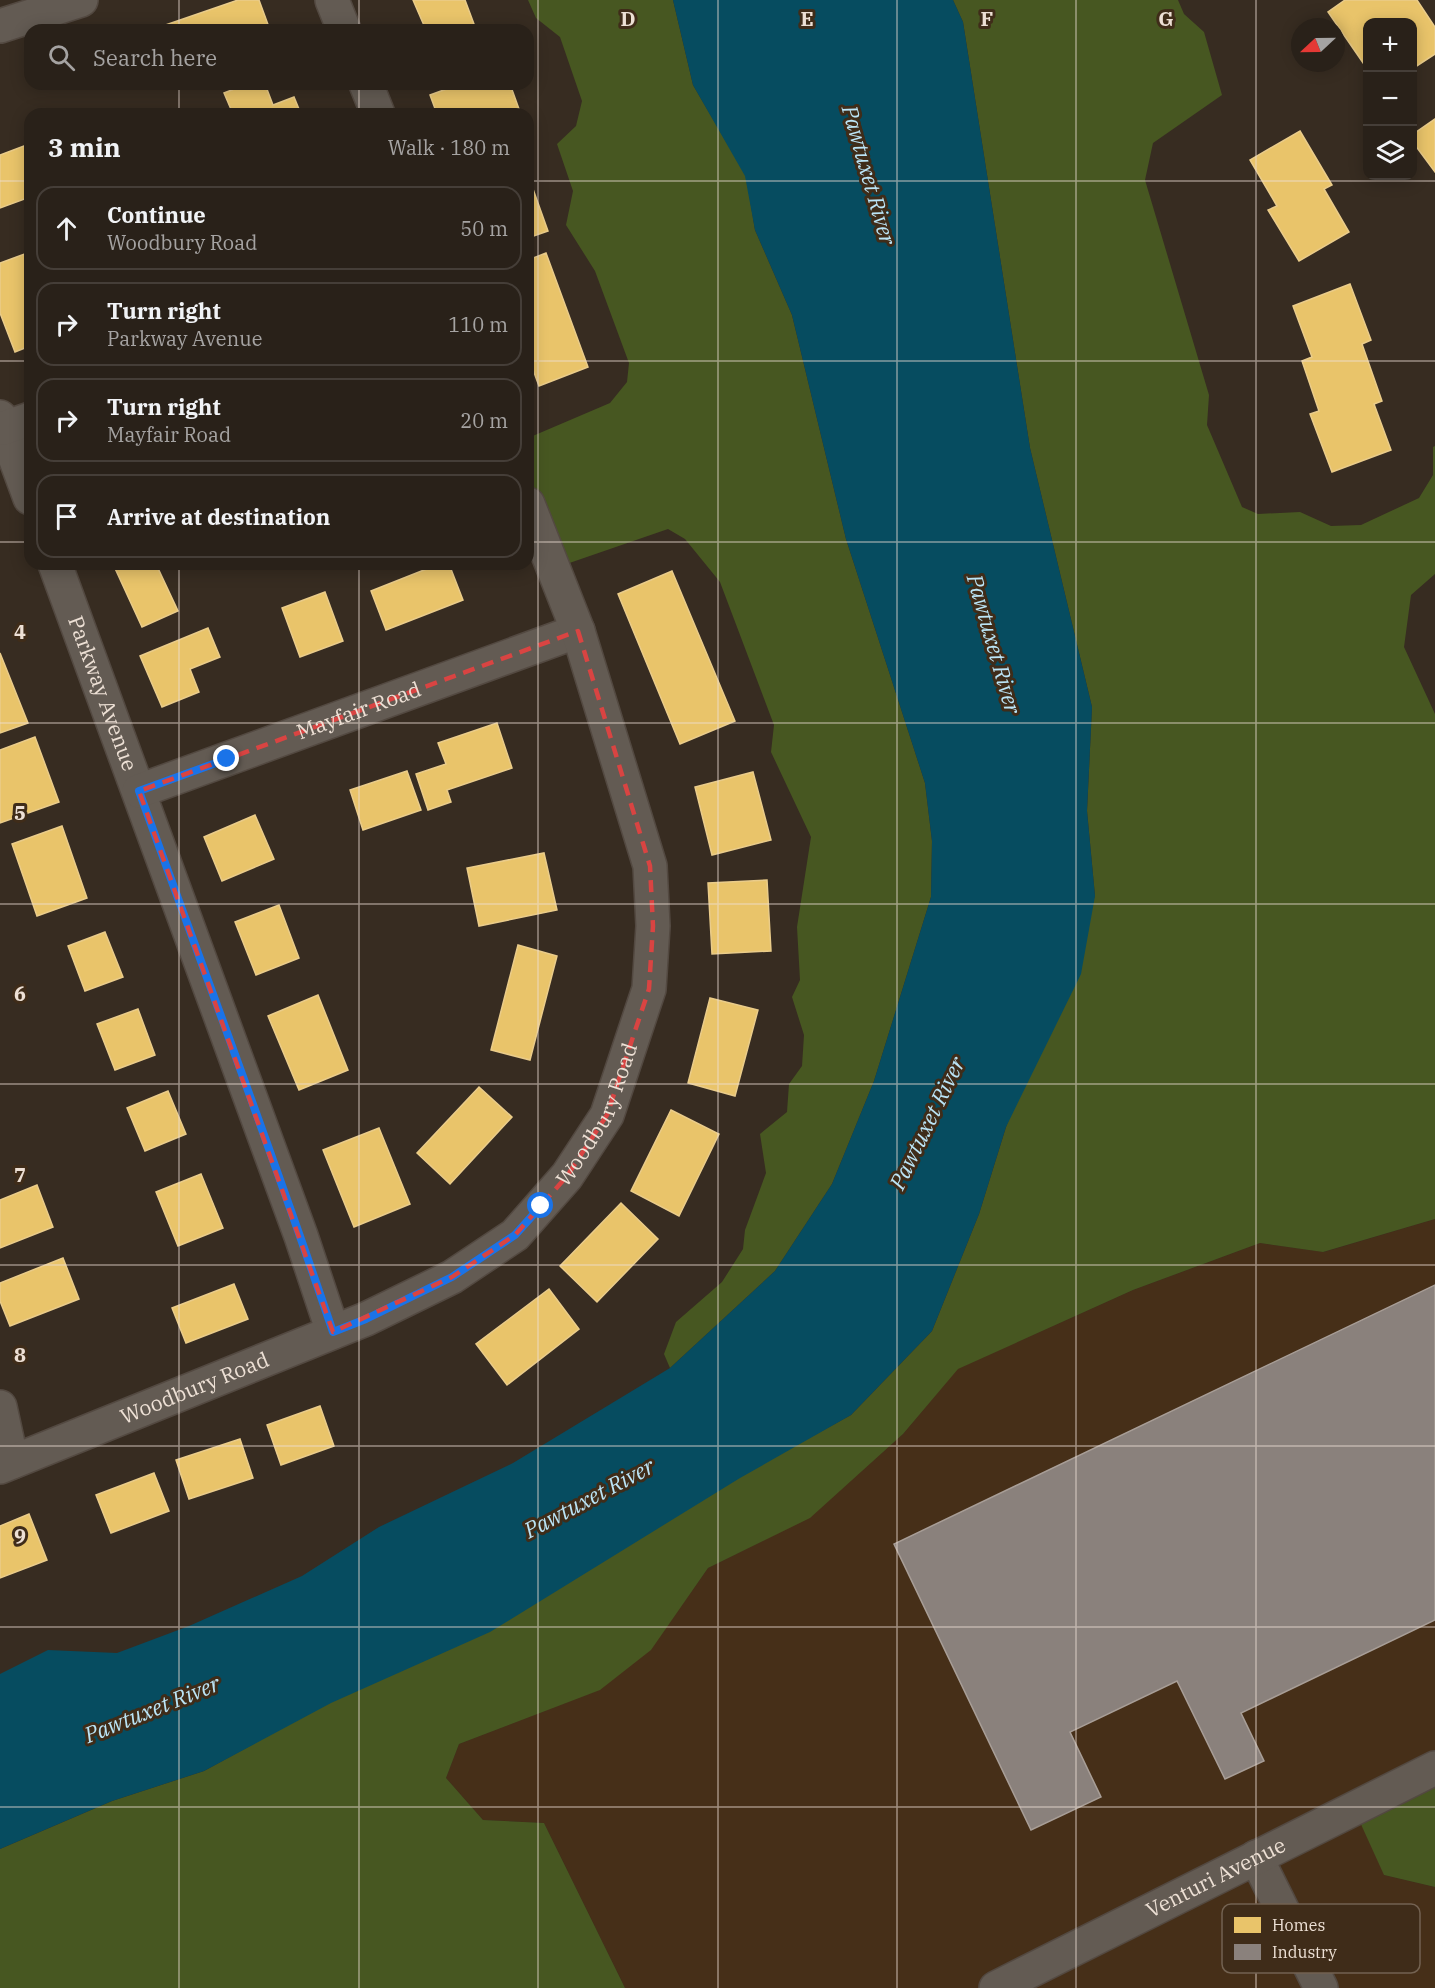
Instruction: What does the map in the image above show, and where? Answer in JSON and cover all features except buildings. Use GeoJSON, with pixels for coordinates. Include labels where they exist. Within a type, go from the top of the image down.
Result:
{"type":"FeatureCollection","features":[{"type":"Feature","properties":{"kind":"street"},"geometry":{"type":"LineString","coordinates":[[0,26],[81,0]]}},
{"type":"Feature","properties":{"kind":"street"},"geometry":{"type":"LineString","coordinates":[[332,0],[342,24]]}},
{"type":"Feature","properties":{"kind":"street"},"geometry":{"type":"LineString","coordinates":[[368,90],[376,108]]}},
{"type":"Feature","properties":{"kind":"street"},"geometry":{"type":"LineString","coordinates":[[11,421],[24,474]]}},
{"type":"Feature","properties":{"kind":"street","name":"Woodbury Road"},"geometry":{"type":"LineString","coordinates":[[6,1464],[366,1319],[452,1277],[515,1235],[567,1176],[607,1115],[649,989],[653,926],[650,866],[578,631],[534,519]]}},
{"type":"Feature","properties":{"kind":"street","name":"Parkway Avenue"},"geometry":{"type":"LineString","coordinates":[[57,570],[301,1236],[333,1332]]}},
{"type":"Feature","properties":{"kind":"street","name":"Mayfair Road"},"geometry":{"type":"LineString","coordinates":[[139,791],[578,631]]}},
{"type":"Feature","properties":{"kind":"street"},"geometry":{"type":"LineString","coordinates":[[0,1407],[6,1464]]}},
{"type":"Feature","properties":{"kind":"street","name":"Venturi Avenue"},"geometry":{"type":"LineString","coordinates":[[996,1988],[1435,1768]]}},
{"type":"Feature","properties":{"kind":"street"},"geometry":{"type":"LineString","coordinates":[[1256,1857],[1279,1904]]}},
{"type":"Feature","properties":{"kind":"street"},"geometry":{"type":"LineString","coordinates":[[1314,1973],[1321,1988]]}},
{"type":"Feature","properties":{"kind":"highlighted area"},"geometry":{"type":"Polygon","coordinates":[[[578,631],[650,866],[653,926],[649,989],[607,1115],[567,1176],[515,1235],[452,1277],[333,1332],[139,791],[578,631]]]}},
{"type":"Feature","properties":{"kind":"shaded area"},"geometry":{"type":"Polygon","coordinates":[[[1435,1219],[1435,1766],[1384,1875],[1435,1887],[1435,1988],[625,1988],[544,1823],[483,1820],[446,1778],[459,1744],[599,1690],[650,1650],[708,1568],[810,1517],[903,1434],[957,1369],[1133,1290],[1260,1243],[1324,1252],[1435,1219]]]}},
{"type":"Feature","properties":{"kind":"green space"},"geometry":{"type":"Polygon","coordinates":[[[528,0],[673,0],[693,85],[746,176],[755,230],[792,315],[846,539],[925,783],[932,841],[931,897],[874,1081],[832,1184],[775,1271],[670,1368],[664,1354],[676,1322],[722,1282],[743,1249],[745,1230],[766,1173],[760,1134],[787,1112],[789,1084],[802,1066],[804,1035],[792,997],[800,980],[797,927],[811,837],[771,752],[774,725],[720,582],[685,539],[668,529],[552,569],[534,529],[534,435],[610,403],[627,382],[629,363],[595,271],[566,225],[573,191],[557,144],[576,126],[582,101],[560,37],[536,18],[528,0]]]}},
{"type":"Feature","properties":{"kind":"green space"},"geometry":{"type":"Polygon","coordinates":[[[953,0],[1178,0],[1184,14],[1204,32],[1222,95],[1153,143],[1145,180],[1209,395],[1207,425],[1242,507],[1258,514],[1300,512],[1331,526],[1361,525],[1419,498],[1433,475],[1433,447],[1435,446],[1435,574],[1411,595],[1404,647],[1435,714],[1435,1219],[1323,1252],[1260,1243],[1133,1290],[958,1369],[903,1434],[810,1518],[708,1568],[651,1650],[600,1690],[459,1744],[446,1778],[483,1820],[544,1823],[625,1988],[0,1988],[0,1849],[112,1801],[204,1771],[851,1415],[932,1331],[979,1214],[1006,1127],[1095,896],[1087,811],[1092,707],[1030,448],[963,22],[953,0]]]}},
{"type":"Feature","properties":{"kind":"green space"},"geometry":{"type":"Polygon","coordinates":[[[1435,1766],[1435,1887],[1384,1875],[1354,1809],[1435,1766]]]}},
{"type":"Feature","properties":{"kind":"water","name":"Pawtuxet River"},"geometry":{"type":"Polygon","coordinates":[[[673,0],[953,0],[963,22],[1030,448],[1092,707],[1087,811],[1095,896],[1081,974],[1006,1127],[979,1214],[932,1331],[851,1415],[740,1478],[490,1632],[331,1703],[204,1771],[112,1801],[0,1849],[0,1674],[48,1650],[117,1653],[189,1626],[302,1576],[379,1527],[513,1463],[670,1368],[775,1271],[832,1184],[874,1081],[931,897],[932,841],[925,783],[846,539],[792,315],[755,230],[745,176],[693,85],[673,0]]]}},
{"type":"Feature","properties":{"kind":"route"},"geometry":{"type":"LineString","coordinates":[[227,759],[139,791],[301,1236],[333,1332],[366,1319],[452,1277],[515,1235],[541,1206]]}}]}
